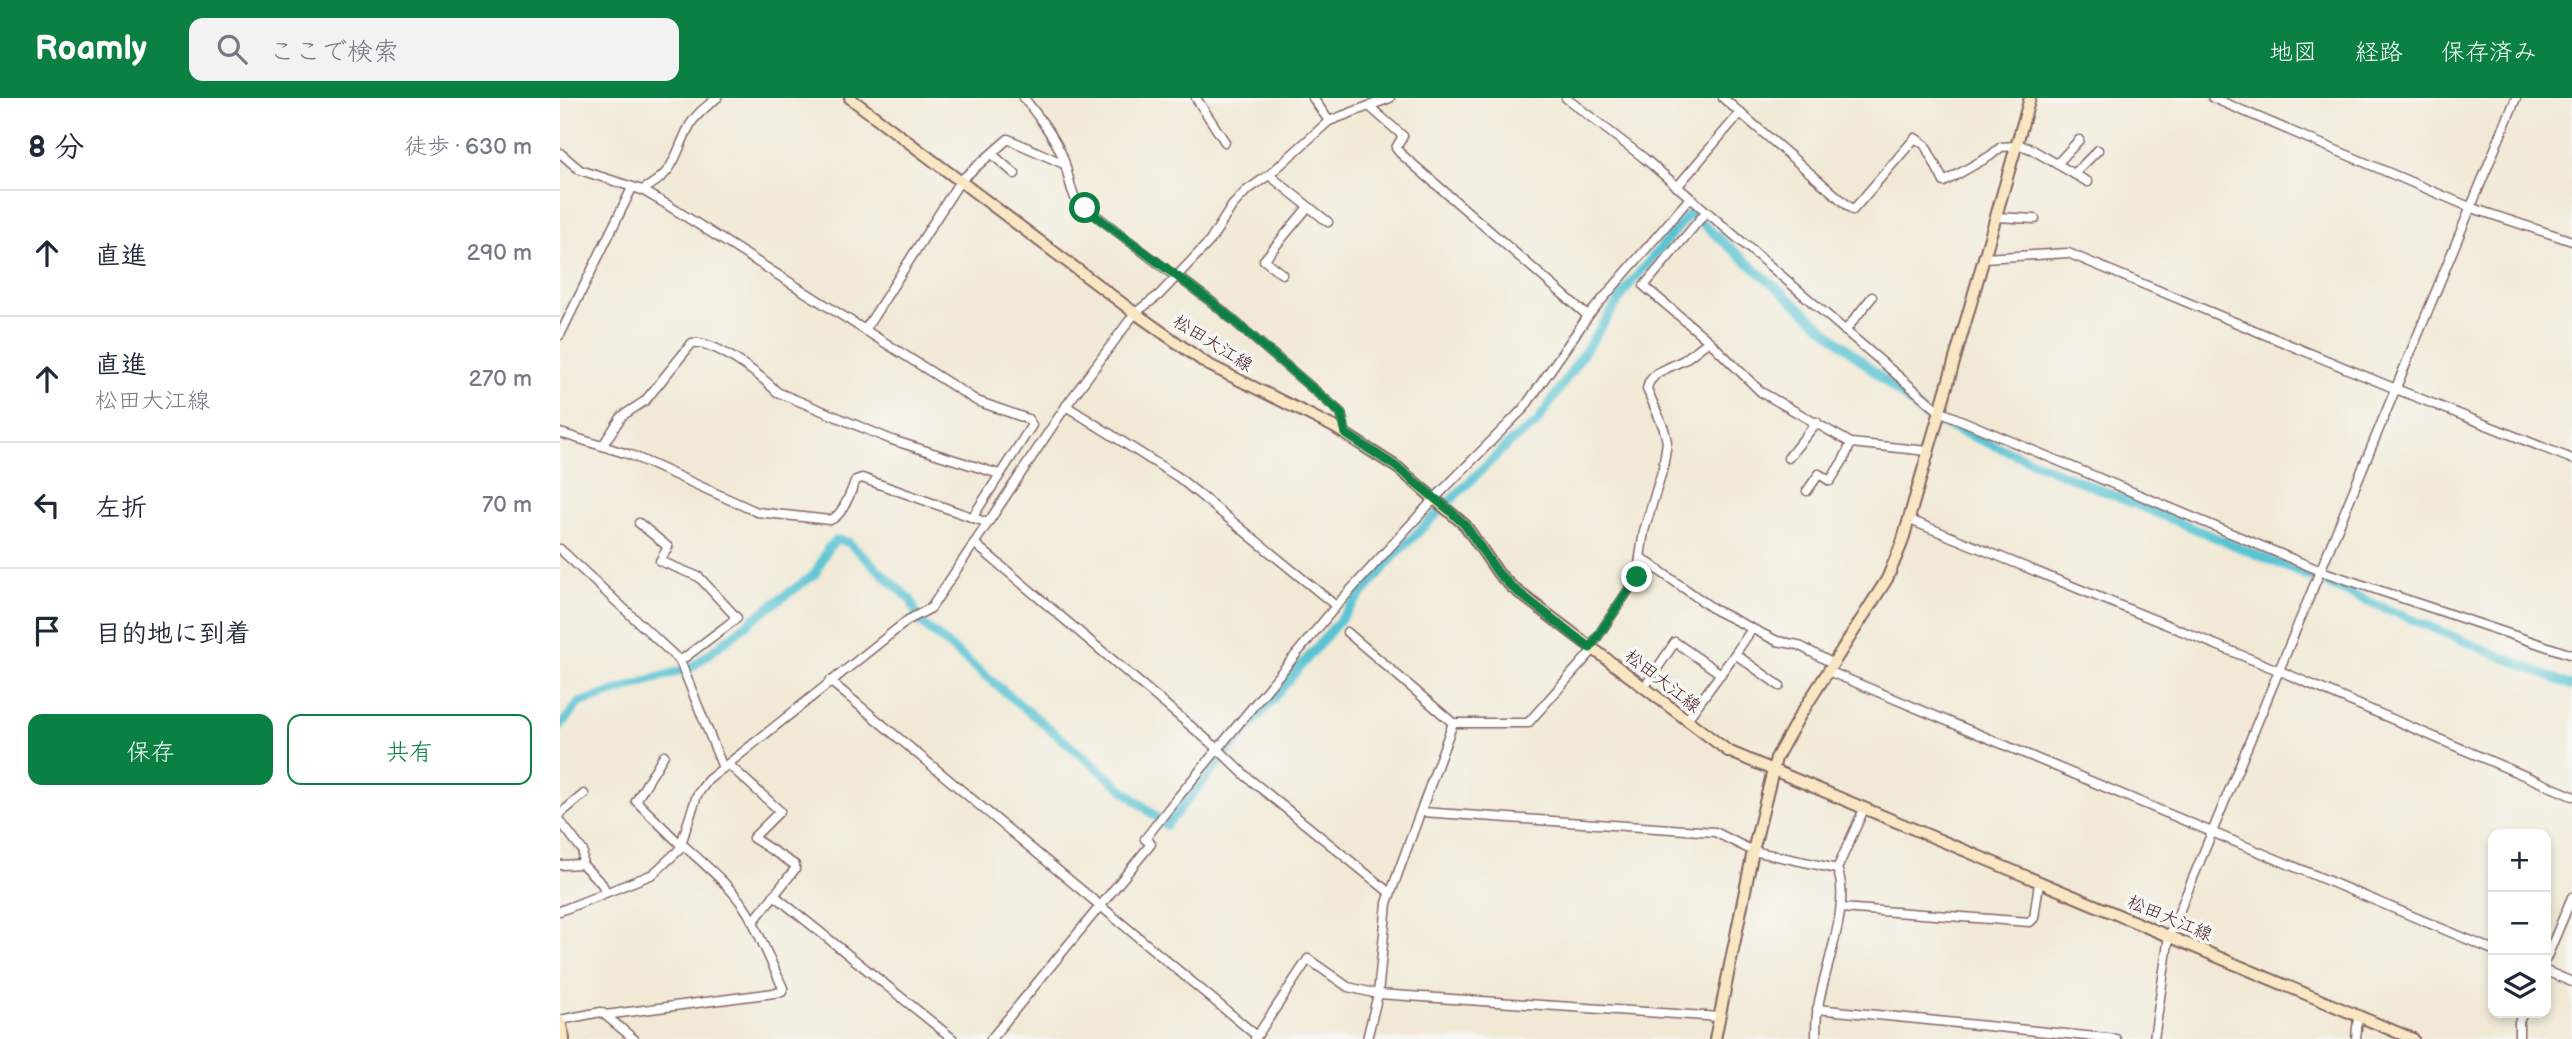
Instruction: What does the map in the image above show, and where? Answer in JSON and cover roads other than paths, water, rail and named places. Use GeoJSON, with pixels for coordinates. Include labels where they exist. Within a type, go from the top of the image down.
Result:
{"type":"FeatureCollection","features":[{"type":"Feature","properties":{"kind":"main road","name":"松田大江線"},"geometry":{"type":"LineString","coordinates":[[850,98],[1135,313],[1207,364],[1346,434],[1398,468],[1465,525],[1498,573],[1513,588],[1728,751],[2413,1039]]}},
{"type":"Feature","properties":{"kind":"main road"},"geometry":{"type":"LineString","coordinates":[[1715,1039],[1753,851],[1776,758],[1887,579],[1910,520],[1933,430],[2030,98]]}},
{"type":"Feature","properties":{"kind":"main road"},"geometry":{"type":"LineString","coordinates":[[560,1021],[564,1039]]}},
{"type":"Feature","properties":{"kind":"street"},"geometry":{"type":"LineString","coordinates":[[642,190],[665,175],[679,154],[689,126],[704,108],[717,98]]}},
{"type":"Feature","properties":{"kind":"street"},"geometry":{"type":"LineString","coordinates":[[1024,98],[1056,142],[1076,200],[1213,303],[1341,413],[1346,434]]}},
{"type":"Feature","properties":{"kind":"street"},"geometry":{"type":"LineString","coordinates":[[1196,98],[1225,142]]}},
{"type":"Feature","properties":{"kind":"street"},"geometry":{"type":"LineString","coordinates":[[560,911],[653,874],[679,850],[701,788],[830,681],[908,620],[931,608],[1066,406],[1135,313],[1159,295],[1210,241],[1232,206],[1247,191],[1269,175],[1329,121],[1390,98]]}},
{"type":"Feature","properties":{"kind":"street"},"geometry":{"type":"LineString","coordinates":[[1566,98],[1690,198],[1938,413],[2321,571],[2572,655]]}},
{"type":"Feature","properties":{"kind":"street"},"geometry":{"type":"LineString","coordinates":[[1723,98],[1853,210],[1915,138],[1925,145],[1944,182],[2001,147],[2017,145],[2031,149],[2088,182]]}},
{"type":"Feature","properties":{"kind":"street"},"geometry":{"type":"LineString","coordinates":[[2213,98],[2472,208],[2572,241]]}},
{"type":"Feature","properties":{"kind":"street"},"geometry":{"type":"LineString","coordinates":[[2236,107],[2240,98]]}},
{"type":"Feature","properties":{"kind":"street"},"geometry":{"type":"LineString","coordinates":[[2154,1039],[2169,936],[2516,98]]}},
{"type":"Feature","properties":{"kind":"street"},"geometry":{"type":"LineString","coordinates":[[1317,100],[1329,121]]}},
{"type":"Feature","properties":{"kind":"street"},"geometry":{"type":"LineString","coordinates":[[1369,106],[1403,136],[1396,148],[1400,153],[1588,316]]}},
{"type":"Feature","properties":{"kind":"street"},"geometry":{"type":"LineString","coordinates":[[1677,187],[1740,113]]}},
{"type":"Feature","properties":{"kind":"street"},"geometry":{"type":"LineString","coordinates":[[865,330],[960,181],[1008,139],[1064,164]]}},
{"type":"Feature","properties":{"kind":"street"},"geometry":{"type":"LineString","coordinates":[[2057,164],[2079,140]]}},
{"type":"Feature","properties":{"kind":"street"},"geometry":{"type":"LineString","coordinates":[[2074,174],[2098,150]]}},
{"type":"Feature","properties":{"kind":"street"},"geometry":{"type":"LineString","coordinates":[[560,153],[580,170],[642,190],[977,401],[1028,419],[1032,425],[972,518]]}},
{"type":"Feature","properties":{"kind":"street"},"geometry":{"type":"LineString","coordinates":[[992,153],[1015,174]]}},
{"type":"Feature","properties":{"kind":"street"},"geometry":{"type":"LineString","coordinates":[[1269,175],[1328,222]]}},
{"type":"Feature","properties":{"kind":"street"},"geometry":{"type":"LineString","coordinates":[[560,335],[632,188]]}},
{"type":"Feature","properties":{"kind":"street"},"geometry":{"type":"LineString","coordinates":[[991,1039],[1151,844],[1145,839],[1217,749],[1336,606],[1524,408],[1588,316],[1690,198]]}},
{"type":"Feature","properties":{"kind":"street"},"geometry":{"type":"LineString","coordinates":[[1282,274],[1265,260],[1308,206]]}},
{"type":"Feature","properties":{"kind":"street"},"geometry":{"type":"LineString","coordinates":[[1706,212],[1644,286],[1709,341],[1761,392],[1851,443],[1928,451]]}},
{"type":"Feature","properties":{"kind":"street"},"geometry":{"type":"LineString","coordinates":[[1996,218],[2035,219]]}},
{"type":"Feature","properties":{"kind":"street"},"geometry":{"type":"LineString","coordinates":[[1984,258],[2068,253],[2396,389],[2572,458]]}},
{"type":"Feature","properties":{"kind":"street"},"geometry":{"type":"LineString","coordinates":[[1845,331],[1872,297]]}},
{"type":"Feature","properties":{"kind":"street"},"geometry":{"type":"LineString","coordinates":[[1347,632],[1453,723],[1528,723],[1592,649],[1637,577],[1644,531],[1663,468],[1667,442],[1647,389],[1649,382],[1657,373],[1684,360],[1709,341]]}},
{"type":"Feature","properties":{"kind":"street"},"geometry":{"type":"LineString","coordinates":[[603,445],[622,416],[645,401],[692,343],[698,342],[723,353],[767,381],[777,392],[892,440],[999,474]]}},
{"type":"Feature","properties":{"kind":"street"},"geometry":{"type":"LineString","coordinates":[[1066,406],[1178,477],[1336,606]]}},
{"type":"Feature","properties":{"kind":"street"},"geometry":{"type":"LineString","coordinates":[[1788,458],[1816,422]]}},
{"type":"Feature","properties":{"kind":"street"},"geometry":{"type":"LineString","coordinates":[[560,433],[631,455],[757,512],[830,520],[836,518],[840,512],[856,480],[862,478],[988,523]]}},
{"type":"Feature","properties":{"kind":"street"},"geometry":{"type":"LineString","coordinates":[[1807,491],[1819,474],[1830,481],[1851,443]]}},
{"type":"Feature","properties":{"kind":"street"},"geometry":{"type":"LineString","coordinates":[[1910,520],[2280,671],[2572,796]]}},
{"type":"Feature","properties":{"kind":"street"},"geometry":{"type":"LineString","coordinates":[[639,523],[668,547],[660,561],[699,577],[737,618],[680,661]]}},
{"type":"Feature","properties":{"kind":"street"},"geometry":{"type":"LineString","coordinates":[[974,543],[1247,777],[1390,893]]}},
{"type":"Feature","properties":{"kind":"street"},"geometry":{"type":"LineString","coordinates":[[560,549],[680,661],[717,758],[780,811],[753,838],[795,865],[795,869],[752,922]]}},
{"type":"Feature","properties":{"kind":"street"},"geometry":{"type":"LineString","coordinates":[[1640,556],[1715,610],[1777,641],[1798,645],[1830,667],[2211,832],[2488,948]]}},
{"type":"Feature","properties":{"kind":"street"},"geometry":{"type":"LineString","coordinates":[[1686,721],[1752,629]]}},
{"type":"Feature","properties":{"kind":"street"},"geometry":{"type":"LineString","coordinates":[[1644,688],[1675,642],[1721,674]]}},
{"type":"Feature","properties":{"kind":"street"},"geometry":{"type":"LineString","coordinates":[[1735,654],[1780,685]]}},
{"type":"Feature","properties":{"kind":"street"},"geometry":{"type":"LineString","coordinates":[[830,681],[1256,1037],[1308,959],[1348,987],[1378,994],[1720,1017]]}},
{"type":"Feature","properties":{"kind":"street"},"geometry":{"type":"LineString","coordinates":[[1367,1039],[1378,994],[1387,903],[1453,723]]}},
{"type":"Feature","properties":{"kind":"street"},"geometry":{"type":"LineString","coordinates":[[605,1015],[782,992],[783,988],[746,909],[732,891],[636,800],[664,755]]}},
{"type":"Feature","properties":{"kind":"street"},"geometry":{"type":"LineString","coordinates":[[560,814],[584,794]]}},
{"type":"Feature","properties":{"kind":"street"},"geometry":{"type":"LineString","coordinates":[[1816,1039],[1817,1009],[1841,908],[1842,880],[1837,869],[1864,809]]}},
{"type":"Feature","properties":{"kind":"street"},"geometry":{"type":"LineString","coordinates":[[1422,812],[1715,832],[1753,851],[1837,869]]}},
{"type":"Feature","properties":{"kind":"street"},"geometry":{"type":"LineString","coordinates":[[560,821],[583,850],[582,864]]}},
{"type":"Feature","properties":{"kind":"street"},"geometry":{"type":"LineString","coordinates":[[560,865],[582,864],[602,884],[606,892]]}},
{"type":"Feature","properties":{"kind":"street"},"geometry":{"type":"LineString","coordinates":[[1841,908],[2030,922],[2034,918],[2039,883]]}},
{"type":"Feature","properties":{"kind":"street"},"geometry":{"type":"LineString","coordinates":[[774,895],[953,1039]]}},
{"type":"Feature","properties":{"kind":"street"},"geometry":{"type":"LineString","coordinates":[[2548,955],[2572,897]]}},
{"type":"Feature","properties":{"kind":"street"},"geometry":{"type":"LineString","coordinates":[[2551,973],[2572,982]]}},
{"type":"Feature","properties":{"kind":"street"},"geometry":{"type":"LineString","coordinates":[[1817,1009],[2116,1039]]}},
{"type":"Feature","properties":{"kind":"street"},"geometry":{"type":"LineString","coordinates":[[560,1021],[601,1012],[634,1039]]}},
{"type":"Feature","properties":{"kind":"street"},"geometry":{"type":"LineString","coordinates":[[2356,1039],[2358,1017]]}},
{"type":"Feature","properties":{"kind":"street"},"geometry":{"type":"LineString","coordinates":[[2519,1039],[2521,1018]]}},
{"type":"Feature","properties":{"kind":"waterway"},"geometry":{"type":"LineString","coordinates":[[560,726],[579,703],[692,667],[815,574],[828,548],[837,540],[848,542],[911,600],[919,621],[1166,825],[1395,555],[1508,444],[1536,424],[1630,284],[1690,213],[1928,418],[2572,686]]}}]}
